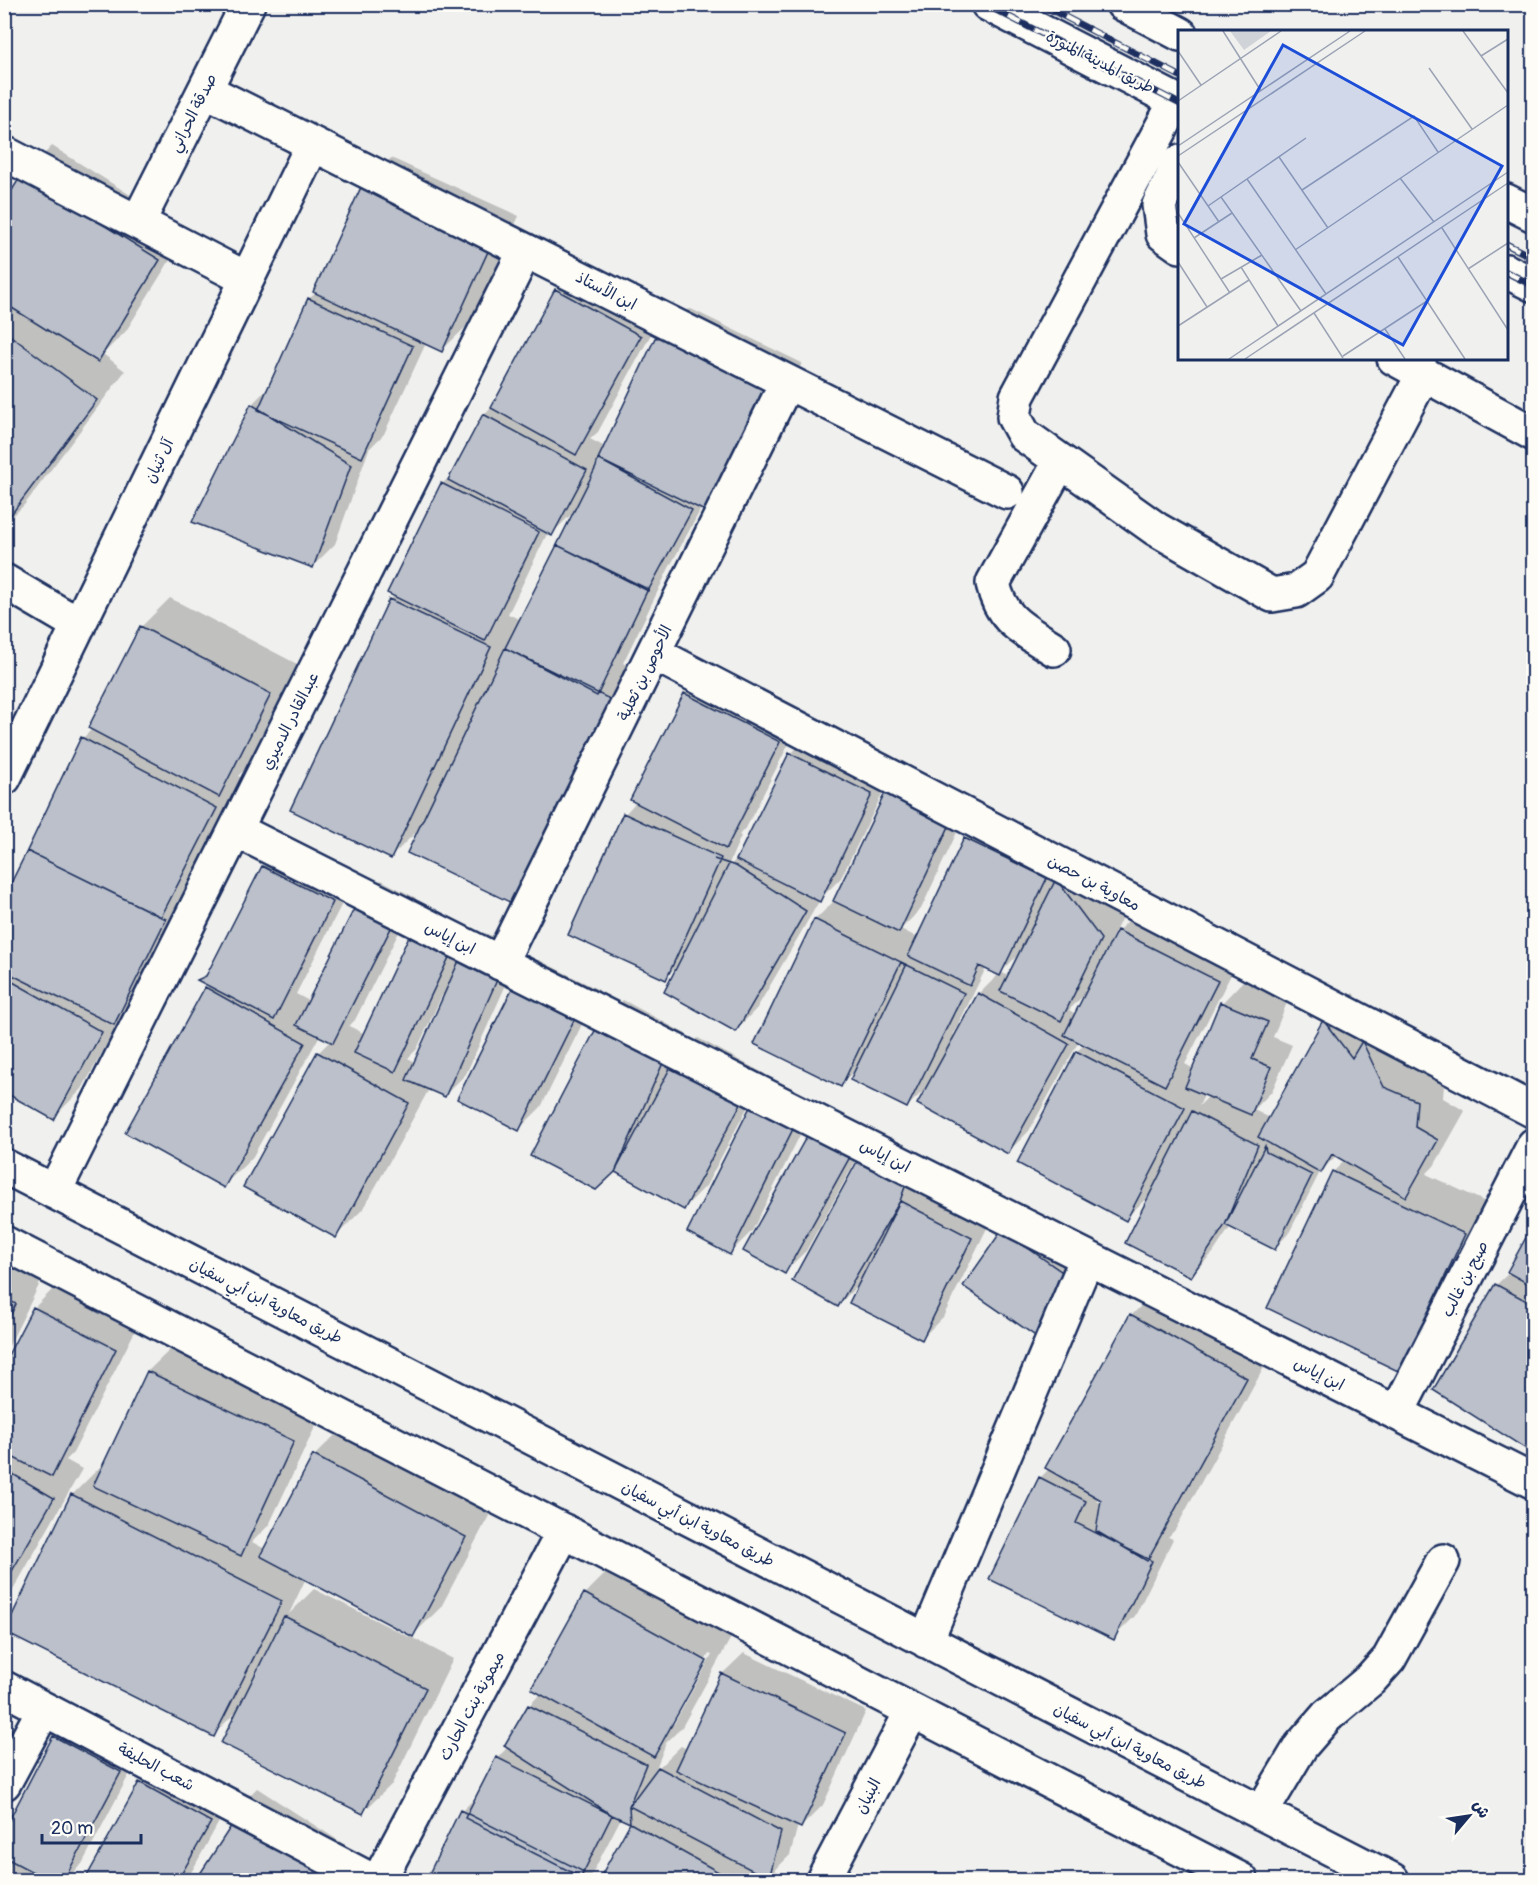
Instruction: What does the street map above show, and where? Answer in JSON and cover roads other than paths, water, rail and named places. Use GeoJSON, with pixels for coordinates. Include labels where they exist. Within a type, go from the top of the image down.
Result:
{"type":"FeatureCollection","features":[{"type":"Feature","properties":{"kind":"street","name":"صدقة الحراني"},"geometry":{"type":"LineString","coordinates":[[138,222],[248,4]]}},
{"type":"Feature","properties":{"kind":"street","name":"طريق المدينة المنورة"},"geometry":{"type":"LineString","coordinates":[[988,4],[1178,102]]}},
{"type":"Feature","properties":{"kind":"street"},"geometry":{"type":"LineString","coordinates":[[1123,4],[1166,20]]}},
{"type":"Feature","properties":{"kind":"street","name":"ابن الأستاذ"},"geometry":{"type":"LineString","coordinates":[[205,90],[1007,492]]}},
{"type":"Feature","properties":{"kind":"street"},"geometry":{"type":"LineString","coordinates":[[1178,102],[1017,397],[1014,417],[1024,435],[1156,529],[1227,572],[1272,595],[1296,591],[1317,576],[1424,373]]}},
{"type":"Feature","properties":{"kind":"street","name":"آل ثنيان"},"geometry":{"type":"LineString","coordinates":[[4,778],[313,144]]}},
{"type":"Feature","properties":{"kind":"street"},"geometry":{"type":"LineString","coordinates":[[4,153],[247,279]]}},
{"type":"Feature","properties":{"kind":"street"},"geometry":{"type":"LineString","coordinates":[[1178,164],[1159,205],[1163,234],[1178,245]]}},
{"type":"Feature","properties":{"kind":"street"},"geometry":{"type":"LineString","coordinates":[[1508,202],[1533,215]]}},
{"type":"Feature","properties":{"kind":"street","name":"عبدالقادر الدميري"},"geometry":{"type":"LineString","coordinates":[[54,1192],[525,251]]}},
{"type":"Feature","properties":{"kind":"street"},"geometry":{"type":"LineString","coordinates":[[1508,272],[1533,285]]}},
{"type":"Feature","properties":{"kind":"street"},"geometry":{"type":"LineString","coordinates":[[1398,360],[1533,434]]}},
{"type":"Feature","properties":{"kind":"street","name":"الأحوص بن ثعلبة"},"geometry":{"type":"LineString","coordinates":[[500,963],[655,654],[787,382]]}},
{"type":"Feature","properties":{"kind":"street"},"geometry":{"type":"LineString","coordinates":[[1054,649],[1002,612],[993,583],[1060,462]]}},
{"type":"Feature","properties":{"kind":"street"},"geometry":{"type":"LineString","coordinates":[[4,581],[79,625]]}},
{"type":"Feature","properties":{"kind":"street","name":"معاوية بن حصن"},"geometry":{"type":"LineString","coordinates":[[655,654],[1533,1112]]}},
{"type":"Feature","properties":{"kind":"street","name":"ابن إياس"},"geometry":{"type":"LineString","coordinates":[[236,830],[1533,1482]]}},
{"type":"Feature","properties":{"kind":"street","name":"صبح بن غالب"},"geometry":{"type":"LineString","coordinates":[[1397,1413],[1533,1145]]}},
{"type":"Feature","properties":{"kind":"street","name":"طريق معاوية ابن أبي سفيان"},"geometry":{"type":"LineString","coordinates":[[4,1166],[1392,1881]]}},
{"type":"Feature","properties":{"kind":"street"},"geometry":{"type":"LineString","coordinates":[[4,1243],[1241,1881]]}},
{"type":"Feature","properties":{"kind":"street"},"geometry":{"type":"LineString","coordinates":[[926,1641],[1088,1257]]}},
{"type":"Feature","properties":{"kind":"street","name":"ميمونة بنت الحارث"},"geometry":{"type":"LineString","coordinates":[[379,1881],[564,1531]]}},
{"type":"Feature","properties":{"kind":"street"},"geometry":{"type":"LineString","coordinates":[[1261,1813],[1301,1746],[1327,1716],[1371,1679],[1389,1659],[1443,1560]]}},
{"type":"Feature","properties":{"kind":"street","name":"شعب الحليفة"},"geometry":{"type":"LineString","coordinates":[[4,1688],[370,1881]]}},
{"type":"Feature","properties":{"kind":"street"},"geometry":{"type":"LineString","coordinates":[[4,1783],[44,1709]]}},
{"type":"Feature","properties":{"kind":"street","name":"البنيان"},"geometry":{"type":"LineString","coordinates":[[823,1881],[912,1711]]}},
{"type":"Feature","properties":{"kind":"railway"},"geometry":{"type":"LineString","coordinates":[[984,4],[1178,103]]}},
{"type":"Feature","properties":{"kind":"railway"},"geometry":{"type":"LineString","coordinates":[[1040,4],[1178,75]]}},
{"type":"Feature","properties":{"kind":"railway"},"geometry":{"type":"LineString","coordinates":[[1508,245],[1534,258]]}},
{"type":"Feature","properties":{"kind":"railway"},"geometry":{"type":"LineString","coordinates":[[1508,273],[1534,286]]}}]}
